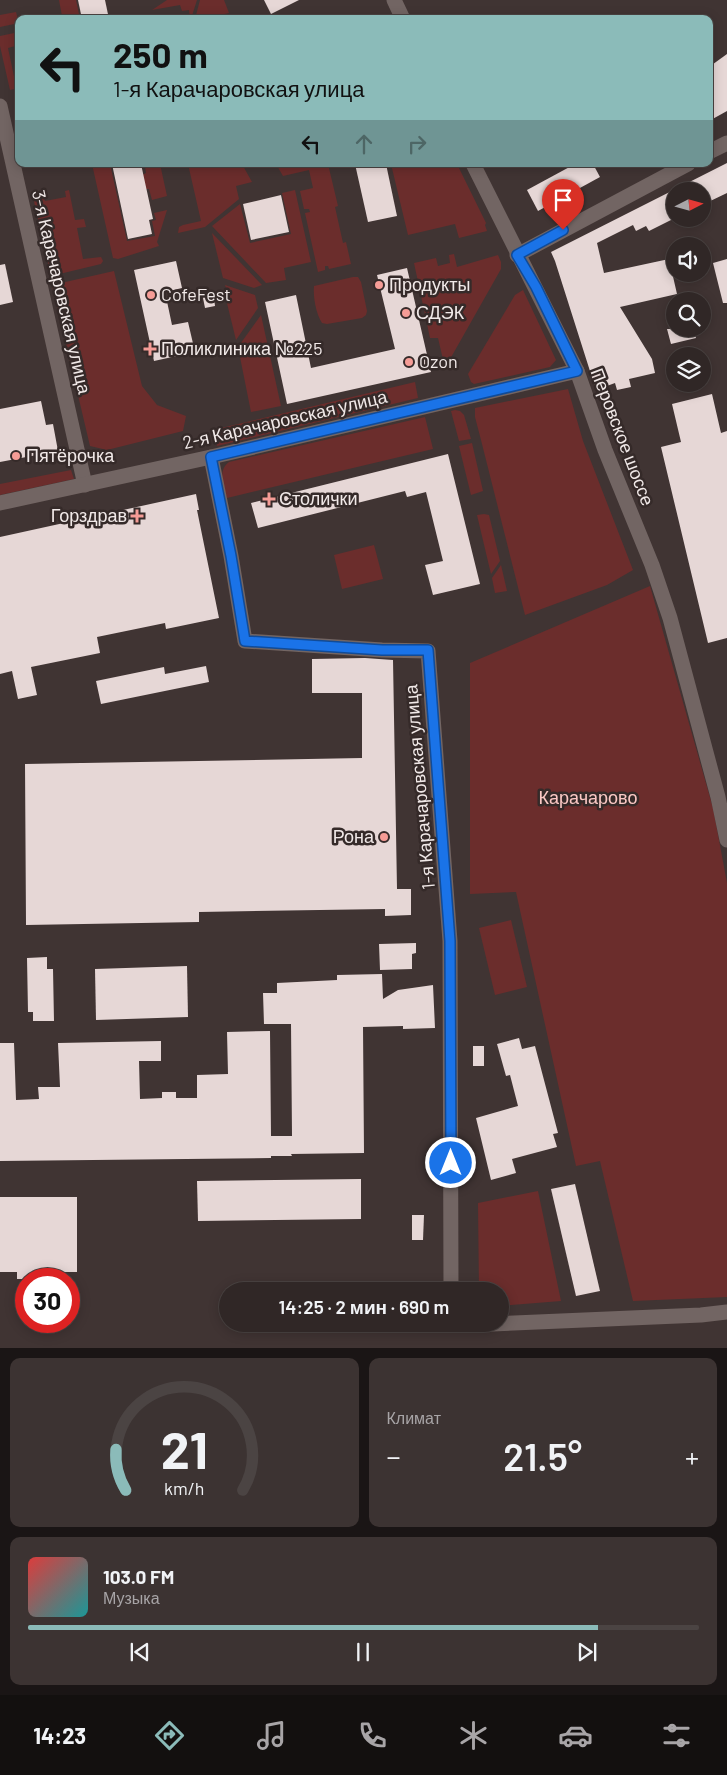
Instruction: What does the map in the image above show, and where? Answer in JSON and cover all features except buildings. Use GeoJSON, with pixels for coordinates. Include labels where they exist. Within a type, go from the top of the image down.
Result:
{"type":"FeatureCollection","features":[{"type":"Feature","properties":{"kind":"street"},"geometry":{"type":"LineString","coordinates":[[394,0],[401,15]]}},
{"type":"Feature","properties":{"kind":"street","name":"3-я Карачаровская улица"},"geometry":{"type":"LineString","coordinates":[[0,106],[85,485]]}},
{"type":"Feature","properties":{"kind":"street"},"geometry":{"type":"LineString","coordinates":[[713,150],[727,143]]}},
{"type":"Feature","properties":{"kind":"street","name":"Перовское шоссе"},"geometry":{"type":"LineString","coordinates":[[474,167],[517,255],[536,287],[577,371],[605,450],[652,565],[670,618],[718,797],[727,840]]}},
{"type":"Feature","properties":{"kind":"street"},"geometry":{"type":"LineString","coordinates":[[517,255],[682,167]]}},
{"type":"Feature","properties":{"kind":"street","name":"2-я Карачаровская улица"},"geometry":{"type":"LineString","coordinates":[[0,503],[211,457],[577,371]]}},
{"type":"Feature","properties":{"kind":"street","name":"1-я Карачаровская улица"},"geometry":{"type":"LineString","coordinates":[[211,457],[231,556],[245,641],[382,650],[428,650],[450,941],[451,1282]]}},
{"type":"Feature","properties":{"kind":"street"},"geometry":{"type":"LineString","coordinates":[[509,1324],[701,1315],[727,1312]]}},
{"type":"Feature","properties":{"kind":"green space"},"geometry":{"type":"Polygon","coordinates":[[[59,0],[76,0],[79,15],[62,15],[59,0]]]}},
{"type":"Feature","properties":{"kind":"green space"},"geometry":{"type":"Polygon","coordinates":[[[167,0],[197,0],[192,15],[190,15],[189,10],[182,11],[180,5],[152,10],[167,0]]]}},
{"type":"Feature","properties":{"kind":"green space"},"geometry":{"type":"Polygon","coordinates":[[[200,0],[224,0],[229,13],[221,15],[196,15],[200,0]]]}},
{"type":"Feature","properties":{"kind":"green space"},"geometry":{"type":"Polygon","coordinates":[[[16,12],[15,24],[0,27],[0,15],[16,12]]]}},
{"type":"Feature","properties":{"kind":"green space"},"geometry":{"type":"Polygon","coordinates":[[[15,33],[15,46],[8,48],[15,89],[10,90],[0,46],[0,36],[15,33]]]}},
{"type":"Feature","properties":{"kind":"green space"},"geometry":{"type":"Polygon","coordinates":[[[93,167],[111,167],[127,241],[155,236],[152,221],[156,220],[154,213],[167,210],[157,242],[159,246],[118,259],[113,258],[93,167]]]}},
{"type":"Feature","properties":{"kind":"green space"},"geometry":{"type":"Polygon","coordinates":[[[145,167],[161,167],[167,196],[152,200],[149,189],[145,189],[142,175],[146,173],[145,167]]]}},
{"type":"Feature","properties":{"kind":"green space"},"geometry":{"type":"Polygon","coordinates":[[[189,167],[244,167],[252,182],[236,186],[239,199],[205,227],[178,233],[179,227],[201,221],[189,167]]]}},
{"type":"Feature","properties":{"kind":"green space"},"geometry":{"type":"Polygon","coordinates":[[[278,167],[329,167],[338,206],[335,207],[343,243],[346,242],[351,264],[329,269],[328,266],[325,266],[325,270],[318,272],[305,213],[310,212],[309,209],[304,209],[300,191],[313,188],[309,170],[283,176],[278,167]]]}},
{"type":"Feature","properties":{"kind":"green space"},"geometry":{"type":"Polygon","coordinates":[[[392,167],[458,167],[486,223],[487,231],[459,238],[455,224],[408,235],[392,167]]]}},
{"type":"Feature","properties":{"kind":"green space"},"geometry":{"type":"Polygon","coordinates":[[[69,190],[75,220],[84,219],[86,227],[77,228],[83,259],[101,257],[103,261],[101,264],[51,276],[33,197],[43,195],[45,201],[66,197],[65,191],[69,190]]]}},
{"type":"Feature","properties":{"kind":"green space"},"geometry":{"type":"Polygon","coordinates":[[[295,190],[311,262],[284,268],[286,280],[266,283],[212,226],[240,204],[250,243],[291,234],[282,193],[295,190]]]}},
{"type":"Feature","properties":{"kind":"green space"},"geometry":{"type":"Polygon","coordinates":[[[212,233],[262,285],[254,288],[223,278],[212,233]]]}},
{"type":"Feature","properties":{"kind":"green space"},"geometry":{"type":"Polygon","coordinates":[[[454,254],[457,267],[498,255],[501,269],[445,368],[438,338],[430,338],[414,263],[436,258],[438,266],[450,263],[449,255],[454,254]]]}},
{"type":"Feature","properties":{"kind":"green space"},"geometry":{"type":"Polygon","coordinates":[[[114,271],[142,386],[157,405],[186,416],[183,431],[107,450],[90,446],[52,285],[114,271]]]}},
{"type":"Feature","properties":{"kind":"green space"},"geometry":{"type":"Polygon","coordinates":[[[358,277],[361,282],[367,311],[366,315],[362,318],[327,324],[322,323],[315,305],[314,286],[358,277]]]}},
{"type":"Feature","properties":{"kind":"green space"},"geometry":{"type":"Polygon","coordinates":[[[225,285],[255,295],[258,308],[236,340],[225,295],[227,291],[225,285]]]}},
{"type":"Feature","properties":{"kind":"green space"},"geometry":{"type":"Polygon","coordinates":[[[523,290],[556,360],[550,367],[474,384],[471,382],[468,374],[515,295],[523,290]]]}},
{"type":"Feature","properties":{"kind":"green space"},"geometry":{"type":"Polygon","coordinates":[[[261,315],[281,406],[251,412],[238,347],[261,315]]]}},
{"type":"Feature","properties":{"kind":"green space"},"geometry":{"type":"Polygon","coordinates":[[[415,382],[418,398],[217,446],[213,430],[415,382]]]}},
{"type":"Feature","properties":{"kind":"green space"},"geometry":{"type":"Polygon","coordinates":[[[568,389],[583,441],[633,570],[607,585],[525,615],[475,417],[475,408],[568,389]]]}},
{"type":"Feature","properties":{"kind":"green space"},"geometry":{"type":"Polygon","coordinates":[[[451,411],[460,411],[464,415],[471,439],[459,441],[451,411]]]}},
{"type":"Feature","properties":{"kind":"green space"},"geometry":{"type":"Polygon","coordinates":[[[425,417],[433,449],[227,498],[222,474],[229,462],[425,417]]]}},
{"type":"Feature","properties":{"kind":"green space"},"geometry":{"type":"Polygon","coordinates":[[[472,443],[483,491],[471,495],[459,446],[472,443]]]}},
{"type":"Feature","properties":{"kind":"green space"},"geometry":{"type":"Polygon","coordinates":[[[71,470],[74,479],[0,495],[0,484],[71,470]]]}},
{"type":"Feature","properties":{"kind":"green space"},"geometry":{"type":"Polygon","coordinates":[[[477,515],[489,515],[500,561],[491,574],[477,515]]]}},
{"type":"Feature","properties":{"kind":"green space"},"geometry":{"type":"Polygon","coordinates":[[[374,545],[383,579],[342,589],[334,555],[374,545]]]}},
{"type":"Feature","properties":{"kind":"green space"},"geometry":{"type":"Polygon","coordinates":[[[501,565],[507,591],[495,593],[492,578],[501,565]]]}},
{"type":"Feature","properties":{"kind":"green space","name":"Карачарово"},"geometry":{"type":"Polygon","coordinates":[[[650,586],[713,808],[727,883],[727,1297],[633,1301],[600,1161],[576,1166],[516,892],[470,894],[470,663],[650,586]]]}},
{"type":"Feature","properties":{"kind":"green space"},"geometry":{"type":"Polygon","coordinates":[[[511,920],[527,987],[495,995],[479,928],[511,920]]]}},
{"type":"Feature","properties":{"kind":"green space"},"geometry":{"type":"Polygon","coordinates":[[[538,1191],[561,1301],[509,1305],[509,1282],[479,1282],[478,1203],[538,1191]]]}},
{"type":"Feature","properties":{"kind":"place","name":"Продукты"},"geometry":{"type":"Point","coordinates":[379,285]}},
{"type":"Feature","properties":{"kind":"place","name":"CofeFest"},"geometry":{"type":"Point","coordinates":[151,295]}},
{"type":"Feature","properties":{"kind":"place","name":"СДЭК"},"geometry":{"type":"Point","coordinates":[406,313]}},
{"type":"Feature","properties":{"kind":"place","name":"Поликлиника №225"},"geometry":{"type":"Point","coordinates":[150,349]}},
{"type":"Feature","properties":{"kind":"place","name":"Ozon"},"geometry":{"type":"Point","coordinates":[409,362]}},
{"type":"Feature","properties":{"kind":"place","name":"Пятёрочка"},"geometry":{"type":"Point","coordinates":[16,456]}},
{"type":"Feature","properties":{"kind":"place","name":"Столички"},"geometry":{"type":"Point","coordinates":[269,499]}},
{"type":"Feature","properties":{"kind":"place","name":"Горздрав"},"geometry":{"type":"Point","coordinates":[137,516]}},
{"type":"Feature","properties":{"kind":"place","name":"Рона"},"geometry":{"type":"Point","coordinates":[384,837]}},
{"type":"Feature","properties":{"kind":"route"},"geometry":{"type":"LineString","coordinates":[[451,1163],[450,941],[428,650],[382,650],[245,641],[231,556],[211,457],[577,371],[536,287],[517,255],[563,230]]}}]}
